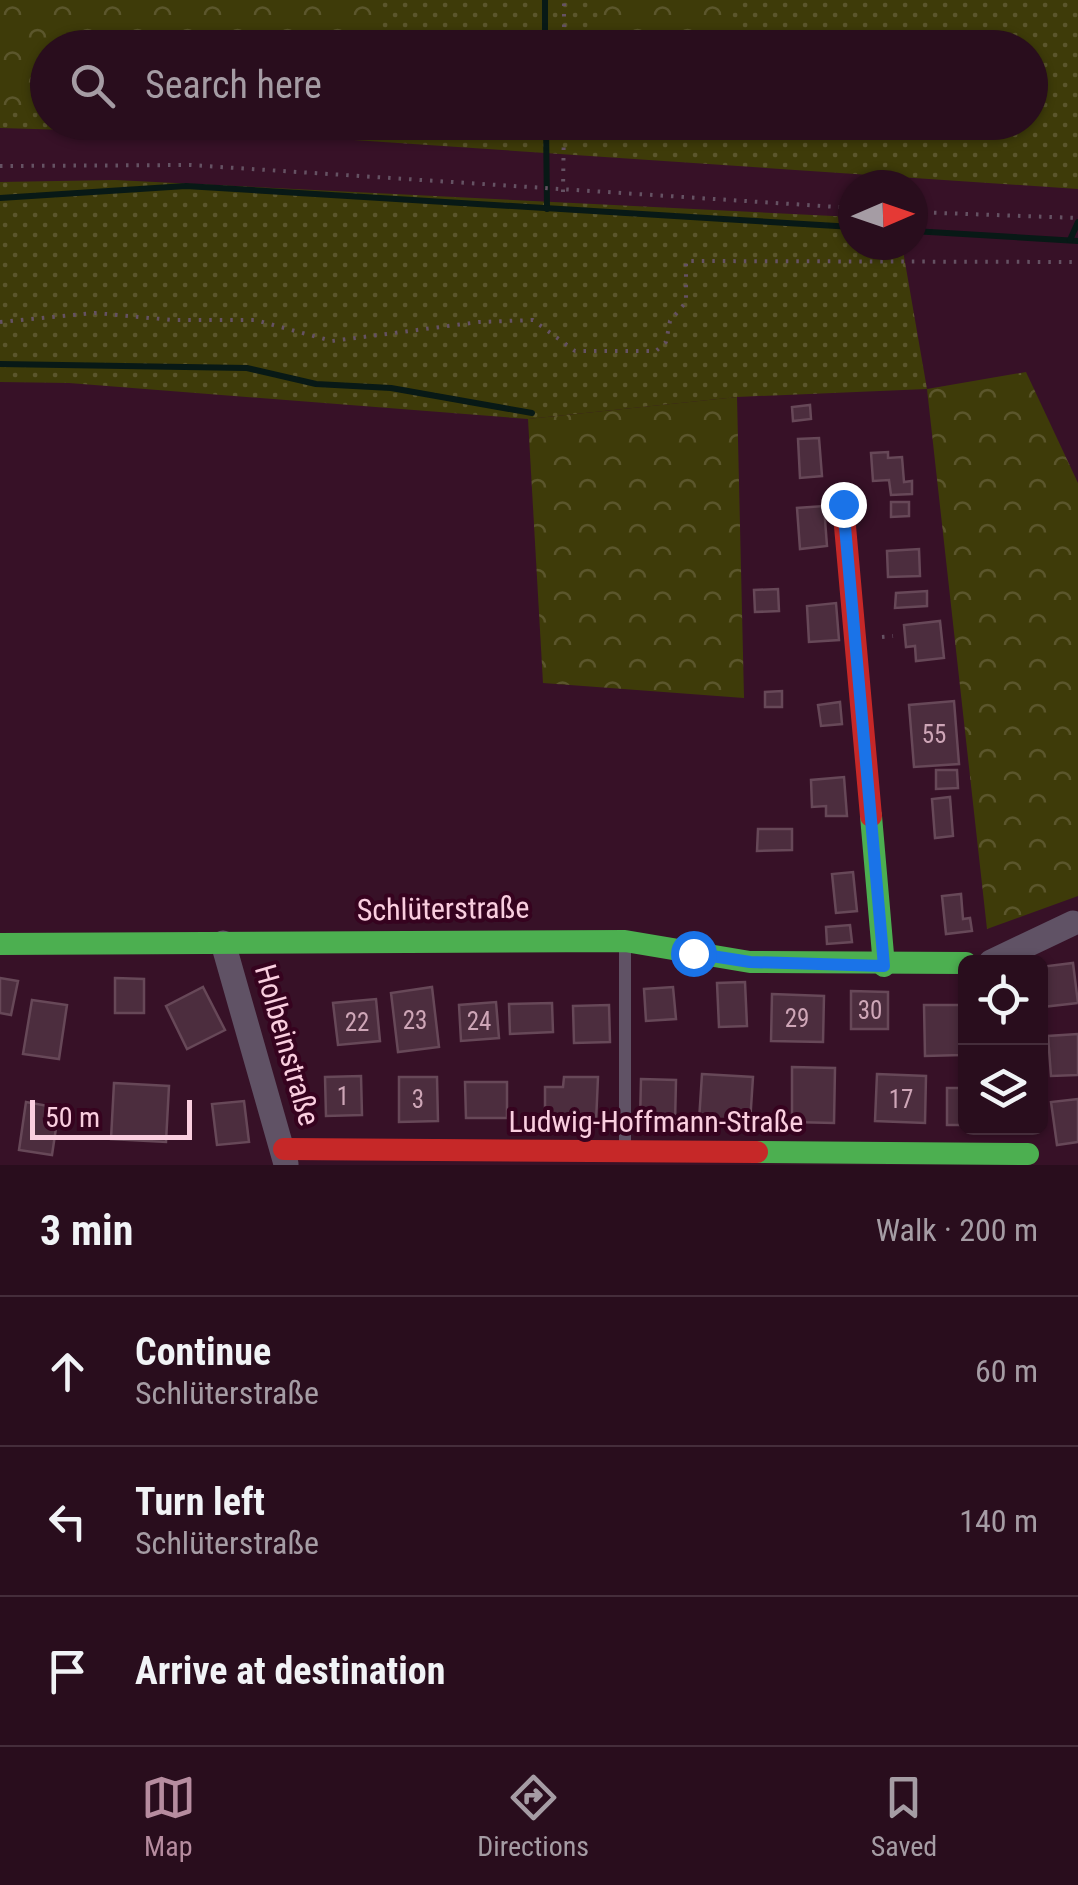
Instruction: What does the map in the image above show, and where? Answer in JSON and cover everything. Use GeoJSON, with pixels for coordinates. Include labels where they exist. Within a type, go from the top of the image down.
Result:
{"type":"FeatureCollection","features":[{"type":"Feature","properties":{"kind":"street"},"geometry":{"type":"LineString","coordinates":[[843,504],[884,966]]}},
{"type":"Feature","properties":{"kind":"street"},"geometry":{"type":"LineString","coordinates":[[1006,955],[1073,923]]}},
{"type":"Feature","properties":{"kind":"street","name":"Schlüterstraße"},"geometry":{"type":"LineString","coordinates":[[0,944],[625,941],[750,962],[884,966],[958,962]]}},
{"type":"Feature","properties":{"kind":"street","name":"Holbeinstraße"},"geometry":{"type":"LineString","coordinates":[[223,943],[285,1157]]}},
{"type":"Feature","properties":{"kind":"street"},"geometry":{"type":"LineString","coordinates":[[1025,1135],[1029,1160]]}},
{"type":"Feature","properties":{"kind":"street","name":"Ludwig-Hoffmann-Straße"},"geometry":{"type":"LineString","coordinates":[[285,1157],[625,1152],[1029,1160]]}},
{"type":"Feature","properties":{"kind":"lane"},"geometry":{"type":"LineString","coordinates":[[625,941],[625,1152]]}},
{"type":"Feature","properties":{"kind":"path"},"geometry":{"type":"LineString","coordinates":[[564,0],[564,30]]}},
{"type":"Feature","properties":{"kind":"path"},"geometry":{"type":"LineString","coordinates":[[563,192],[564,140]]}},
{"type":"Feature","properties":{"kind":"path"},"geometry":{"type":"LineString","coordinates":[[0,166],[190,165],[547,192],[838,207]]}},
{"type":"Feature","properties":{"kind":"path"},"geometry":{"type":"LineString","coordinates":[[928,213],[1078,218]]}},
{"type":"Feature","properties":{"kind":"path"},"geometry":{"type":"LineString","coordinates":[[0,322],[95,313],[172,320],[255,320],[332,341],[478,322],[532,320],[576,351],[656,350],[666,342],[670,321],[686,302],[686,261],[1078,262]]}},
{"type":"Feature","properties":{"kind":"green space"},"geometry":{"type":"Polygon","coordinates":[[[0,0],[1078,0],[1078,189],[928,179],[928,170],[838,173],[353,140],[1048,140],[1048,30],[30,30],[30,129],[0,128],[0,0]]]}},
{"type":"Feature","properties":{"kind":"green space"},"geometry":{"type":"Polygon","coordinates":[[[0,0],[381,0],[383,18],[364,30],[30,30],[30,111],[0,110],[0,0]]]}},
{"type":"Feature","properties":{"kind":"green space"},"geometry":{"type":"Polygon","coordinates":[[[599,0],[736,0],[728,30],[600,30],[599,0]]]}},
{"type":"Feature","properties":{"kind":"green space"},"geometry":{"type":"Polygon","coordinates":[[[115,180],[838,216],[838,260],[905,260],[927,389],[737,397],[528,419],[69,383],[0,382],[0,182],[115,180]]]}},
{"type":"Feature","properties":{"kind":"green space"},"geometry":{"type":"Polygon","coordinates":[[[1026,372],[1078,483],[1078,896],[987,929],[927,389],[1026,372]]]}},
{"type":"Feature","properties":{"kind":"green space"},"geometry":{"type":"Polygon","coordinates":[[[737,397],[744,698],[543,683],[528,419],[737,397]]]}},
{"type":"Feature","properties":{"kind":"building"},"geometry":{"type":"Polygon","coordinates":[[[810,405],[811,419],[793,421],[792,407],[810,405]]]}},
{"type":"Feature","properties":{"kind":"building"},"geometry":{"type":"Polygon","coordinates":[[[819,438],[822,476],[800,478],[798,439],[819,438]]]}},
{"type":"Feature","properties":{"kind":"building"},"geometry":{"type":"Polygon","coordinates":[[[888,452],[888,458],[902,457],[904,482],[912,481],[912,494],[891,495],[889,480],[873,481],[871,453],[888,452]]]}},
{"type":"Feature","properties":{"kind":"building"},"geometry":{"type":"Polygon","coordinates":[[[891,502],[909,502],[909,516],[891,517],[891,502]]]}},
{"type":"Feature","properties":{"kind":"building"},"geometry":{"type":"Polygon","coordinates":[[[824,506],[827,546],[800,549],[797,508],[824,506]]]}},
{"type":"Feature","properties":{"kind":"building"},"geometry":{"type":"Polygon","coordinates":[[[919,549],[920,576],[888,577],[887,551],[919,549]]]}},
{"type":"Feature","properties":{"kind":"building"},"geometry":{"type":"Polygon","coordinates":[[[778,589],[779,611],[755,612],[754,590],[778,589]]]}},
{"type":"Feature","properties":{"kind":"building"},"geometry":{"type":"Polygon","coordinates":[[[927,591],[927,606],[895,608],[896,593],[927,591]]]}},
{"type":"Feature","properties":{"kind":"building"},"geometry":{"type":"Polygon","coordinates":[[[836,603],[839,640],[809,642],[807,606],[836,603]]]}},
{"type":"Feature","properties":{"kind":"building"},"geometry":{"type":"Polygon","coordinates":[[[940,621],[944,658],[916,661],[915,646],[906,647],[904,625],[940,621]]]}},
{"type":"Feature","properties":{"kind":"building"},"geometry":{"type":"Polygon","coordinates":[[[782,691],[782,707],[765,707],[765,692],[782,691]]]}},
{"type":"Feature","properties":{"kind":"building"},"geometry":{"type":"Polygon","coordinates":[[[954,701],[959,764],[914,767],[909,705],[954,701]]]}},
{"type":"Feature","properties":{"kind":"building"},"geometry":{"type":"Polygon","coordinates":[[[840,702],[842,724],[821,726],[818,705],[840,702]]]}},
{"type":"Feature","properties":{"kind":"building"},"geometry":{"type":"Polygon","coordinates":[[[936,770],[957,770],[958,788],[936,789],[936,770]]]}},
{"type":"Feature","properties":{"kind":"building"},"geometry":{"type":"Polygon","coordinates":[[[844,777],[847,816],[826,816],[826,806],[812,807],[811,780],[844,777]]]}},
{"type":"Feature","properties":{"kind":"building"},"geometry":{"type":"Polygon","coordinates":[[[950,797],[953,836],[935,838],[932,799],[950,797]]]}},
{"type":"Feature","properties":{"kind":"building"},"geometry":{"type":"Polygon","coordinates":[[[758,829],[792,829],[792,850],[757,851],[758,829]]]}},
{"type":"Feature","properties":{"kind":"building"},"geometry":{"type":"Polygon","coordinates":[[[853,872],[857,911],[836,913],[832,874],[853,872]]]}},
{"type":"Feature","properties":{"kind":"building"},"geometry":{"type":"Polygon","coordinates":[[[961,894],[963,919],[970,918],[972,931],[946,934],[942,896],[961,894]]]}},
{"type":"Feature","properties":{"kind":"building"},"geometry":{"type":"Polygon","coordinates":[[[850,925],[852,942],[827,944],[826,927],[850,925]]]}},
{"type":"Feature","properties":{"kind":"building"},"geometry":{"type":"Polygon","coordinates":[[[1073,963],[1078,1003],[1048,1006],[1048,966],[1073,963]]]}},
{"type":"Feature","properties":{"kind":"building"},"geometry":{"type":"Polygon","coordinates":[[[0,978],[18,981],[11,1015],[0,1013],[0,978]]]}},
{"type":"Feature","properties":{"kind":"building"},"geometry":{"type":"Polygon","coordinates":[[[115,978],[144,979],[144,1013],[115,1013],[115,978]]]}},
{"type":"Feature","properties":{"kind":"building"},"geometry":{"type":"Polygon","coordinates":[[[745,982],[747,1026],[719,1027],[717,983],[745,982]]]}},
{"type":"Feature","properties":{"kind":"building"},"geometry":{"type":"Polygon","coordinates":[[[203,987],[225,1030],[187,1049],[166,1006],[203,987]]]}},
{"type":"Feature","properties":{"kind":"building"},"geometry":{"type":"Polygon","coordinates":[[[432,987],[439,1047],[398,1052],[391,993],[432,987]]]}},
{"type":"Feature","properties":{"kind":"building"},"geometry":{"type":"Polygon","coordinates":[[[673,987],[676,1019],[646,1021],[644,989],[673,987]]]}},
{"type":"Feature","properties":{"kind":"building"},"geometry":{"type":"Polygon","coordinates":[[[851,991],[888,992],[888,1029],[851,1029],[851,991]]]}},
{"type":"Feature","properties":{"kind":"building"},"geometry":{"type":"Polygon","coordinates":[[[772,994],[824,996],[823,1042],[771,1041],[772,994]]]}},
{"type":"Feature","properties":{"kind":"building"},"geometry":{"type":"Polygon","coordinates":[[[376,999],[380,1041],[338,1045],[333,1003],[376,999]]]}},
{"type":"Feature","properties":{"kind":"building"},"geometry":{"type":"Polygon","coordinates":[[[32,1000],[67,1005],[59,1059],[23,1054],[32,1000]]]}},
{"type":"Feature","properties":{"kind":"building"},"geometry":{"type":"Polygon","coordinates":[[[496,1002],[499,1038],[461,1041],[459,1005],[496,1002]]]}},
{"type":"Feature","properties":{"kind":"building"},"geometry":{"type":"Polygon","coordinates":[[[552,1003],[553,1032],[510,1034],[509,1004],[552,1003]]]}},
{"type":"Feature","properties":{"kind":"building"},"geometry":{"type":"Polygon","coordinates":[[[609,1005],[610,1042],[574,1043],[573,1006],[609,1005]]]}},
{"type":"Feature","properties":{"kind":"building"},"geometry":{"type":"Polygon","coordinates":[[[924,1005],[958,1005],[958,1055],[925,1056],[924,1005]]]}},
{"type":"Feature","properties":{"kind":"building"},"geometry":{"type":"Polygon","coordinates":[[[1078,1034],[1078,1075],[1051,1076],[1048,1036],[1078,1034]]]}},
{"type":"Feature","properties":{"kind":"building"},"geometry":{"type":"Polygon","coordinates":[[[792,1067],[835,1068],[834,1123],[792,1122],[792,1067]]]}},
{"type":"Feature","properties":{"kind":"building"},"geometry":{"type":"Polygon","coordinates":[[[702,1074],[753,1077],[750,1123],[699,1121],[702,1074]]]}},
{"type":"Feature","properties":{"kind":"building"},"geometry":{"type":"Polygon","coordinates":[[[877,1074],[926,1076],[925,1123],[875,1121],[877,1074]]]}},
{"type":"Feature","properties":{"kind":"building"},"geometry":{"type":"Polygon","coordinates":[[[361,1076],[362,1115],[326,1116],[325,1077],[361,1076]]]}},
{"type":"Feature","properties":{"kind":"building"},"geometry":{"type":"Polygon","coordinates":[[[399,1077],[437,1077],[438,1121],[399,1122],[399,1077]]]}},
{"type":"Feature","properties":{"kind":"building"},"geometry":{"type":"Polygon","coordinates":[[[564,1077],[598,1077],[596,1123],[545,1121],[545,1087],[563,1087],[564,1077]]]}},
{"type":"Feature","properties":{"kind":"building"},"geometry":{"type":"Polygon","coordinates":[[[641,1079],[676,1080],[675,1124],[640,1123],[641,1079]]]}},
{"type":"Feature","properties":{"kind":"building"},"geometry":{"type":"Polygon","coordinates":[[[465,1082],[507,1082],[507,1118],[466,1118],[465,1082]]]}},
{"type":"Feature","properties":{"kind":"building"},"geometry":{"type":"Polygon","coordinates":[[[114,1083],[169,1086],[166,1142],[111,1139],[114,1083]]]}},
{"type":"Feature","properties":{"kind":"building"},"geometry":{"type":"Polygon","coordinates":[[[947,1088],[958,1088],[958,1125],[947,1125],[947,1088]]]}},
{"type":"Feature","properties":{"kind":"building"},"geometry":{"type":"Polygon","coordinates":[[[1078,1099],[1078,1142],[1057,1145],[1051,1102],[1078,1099]]]}},
{"type":"Feature","properties":{"kind":"building"},"geometry":{"type":"Polygon","coordinates":[[[244,1101],[249,1142],[217,1145],[212,1104],[244,1101]]]}},
{"type":"Feature","properties":{"kind":"building"},"geometry":{"type":"Polygon","coordinates":[[[26,1102],[59,1108],[52,1155],[19,1150],[26,1102]]]}},
{"type":"Feature","properties":{"kind":"waterway"},"geometry":{"type":"LineString","coordinates":[[545,0],[545,30]]}},
{"type":"Feature","properties":{"kind":"waterway"},"geometry":{"type":"LineString","coordinates":[[546,140],[547,209]]}},
{"type":"Feature","properties":{"kind":"waterway"},"geometry":{"type":"LineString","coordinates":[[0,198],[186,186],[838,226]]}},
{"type":"Feature","properties":{"kind":"waterway"},"geometry":{"type":"LineString","coordinates":[[1070,240],[1078,222]]}},
{"type":"Feature","properties":{"kind":"waterway"},"geometry":{"type":"LineString","coordinates":[[928,232],[1078,241]]}},
{"type":"Feature","properties":{"kind":"waterway"},"geometry":{"type":"LineString","coordinates":[[0,364],[247,368],[316,384],[391,388],[532,413]]}},
{"type":"Feature","properties":{"kind":"traffic: fast"},"geometry":{"type":"LineString","coordinates":[[871,816],[884,966]]}},
{"type":"Feature","properties":{"kind":"traffic: fast"},"geometry":{"type":"LineString","coordinates":[[0,944],[625,941],[750,962],[958,963]]}},
{"type":"Feature","properties":{"kind":"traffic: fast"},"geometry":{"type":"LineString","coordinates":[[757,1152],[1028,1154]]}},
{"type":"Feature","properties":{"kind":"traffic: jam"},"geometry":{"type":"LineString","coordinates":[[843,504],[871,816]]}},
{"type":"Feature","properties":{"kind":"traffic: jam"},"geometry":{"type":"LineString","coordinates":[[284,1149],[757,1152]]}},
{"type":"Feature","properties":{"kind":"route"},"geometry":{"type":"LineString","coordinates":[[693,953],[750,962],[884,966],[843,504]]}}]}
